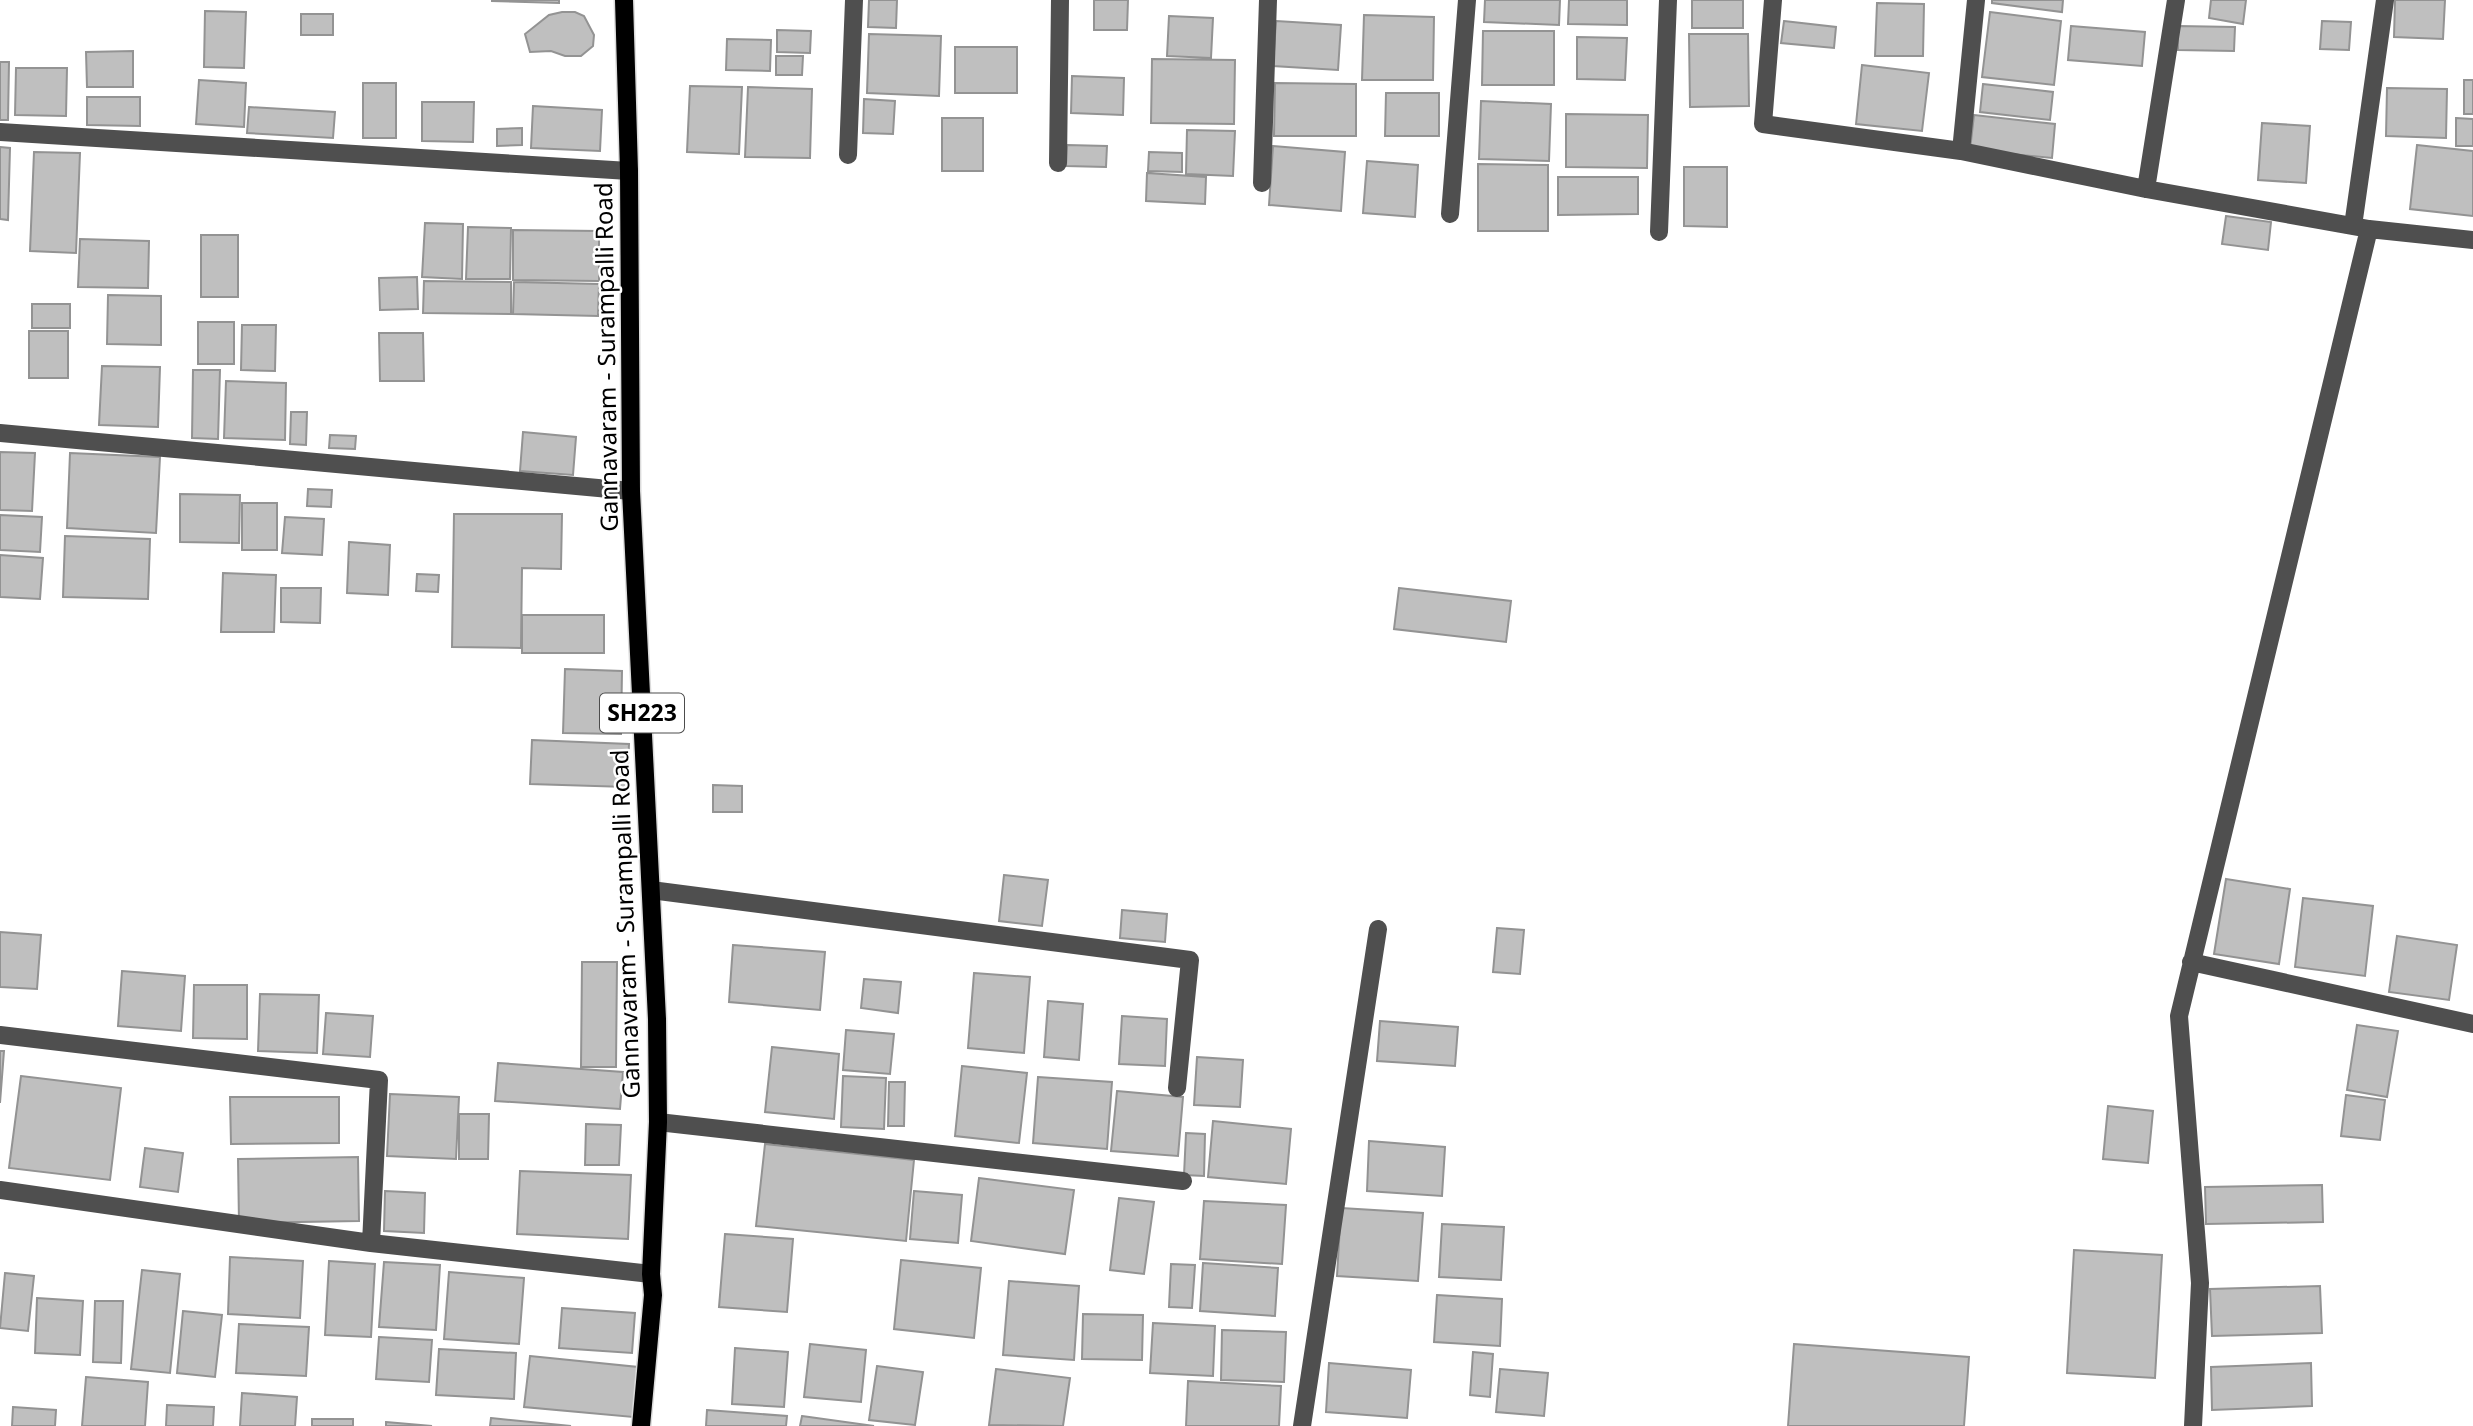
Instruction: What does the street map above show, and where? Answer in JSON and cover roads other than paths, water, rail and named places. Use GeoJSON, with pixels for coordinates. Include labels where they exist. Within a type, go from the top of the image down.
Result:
{"type":"FeatureCollection","features":[{"type":"Feature","properties":{"kind":"main road","name":"Gannavaram - Surampalli Road"},"geometry":{"type":"LineString","coordinates":[[624,0],[629,171],[631,491],[657,1020],[658,1122],[651,1274],[653,1296],[641,1426]]}},
{"type":"Feature","properties":{"kind":"street"},"geometry":{"type":"LineString","coordinates":[[848,155],[854,0]]}},
{"type":"Feature","properties":{"kind":"street"},"geometry":{"type":"LineString","coordinates":[[1058,163],[1060,0]]}},
{"type":"Feature","properties":{"kind":"street"},"geometry":{"type":"LineString","coordinates":[[1262,183],[1268,0]]}},
{"type":"Feature","properties":{"kind":"street"},"geometry":{"type":"LineString","coordinates":[[1450,214],[1467,0]]}},
{"type":"Feature","properties":{"kind":"street"},"geometry":{"type":"LineString","coordinates":[[1659,232],[1668,0]]}},
{"type":"Feature","properties":{"kind":"street"},"geometry":{"type":"LineString","coordinates":[[1773,0],[1763,124],[1961,151],[2146,189],[2361,228],[2473,240]]}},
{"type":"Feature","properties":{"kind":"street"},"geometry":{"type":"LineString","coordinates":[[1961,151],[1976,0]]}},
{"type":"Feature","properties":{"kind":"street"},"geometry":{"type":"LineString","coordinates":[[2146,189],[2176,0]]}},
{"type":"Feature","properties":{"kind":"street"},"geometry":{"type":"LineString","coordinates":[[2193,1426],[2200,1283],[2179,1016],[2361,228],[2385,0]]}},
{"type":"Feature","properties":{"kind":"street"},"geometry":{"type":"LineString","coordinates":[[0,132],[629,171]]}},
{"type":"Feature","properties":{"kind":"street"},"geometry":{"type":"LineString","coordinates":[[0,433],[631,491]]}},
{"type":"Feature","properties":{"kind":"street"},"geometry":{"type":"LineString","coordinates":[[651,890],[1190,960],[1177,1087]]}},
{"type":"Feature","properties":{"kind":"street"},"geometry":{"type":"LineString","coordinates":[[1302,1426],[1378,929]]}},
{"type":"Feature","properties":{"kind":"street"},"geometry":{"type":"LineString","coordinates":[[2191,962],[2473,1024]]}},
{"type":"Feature","properties":{"kind":"street"},"geometry":{"type":"LineString","coordinates":[[0,1035],[379,1080],[371,1243]]}},
{"type":"Feature","properties":{"kind":"street"},"geometry":{"type":"LineString","coordinates":[[658,1122],[1183,1181]]}},
{"type":"Feature","properties":{"kind":"street"},"geometry":{"type":"LineString","coordinates":[[0,1190],[371,1243],[651,1274]]}}]}
